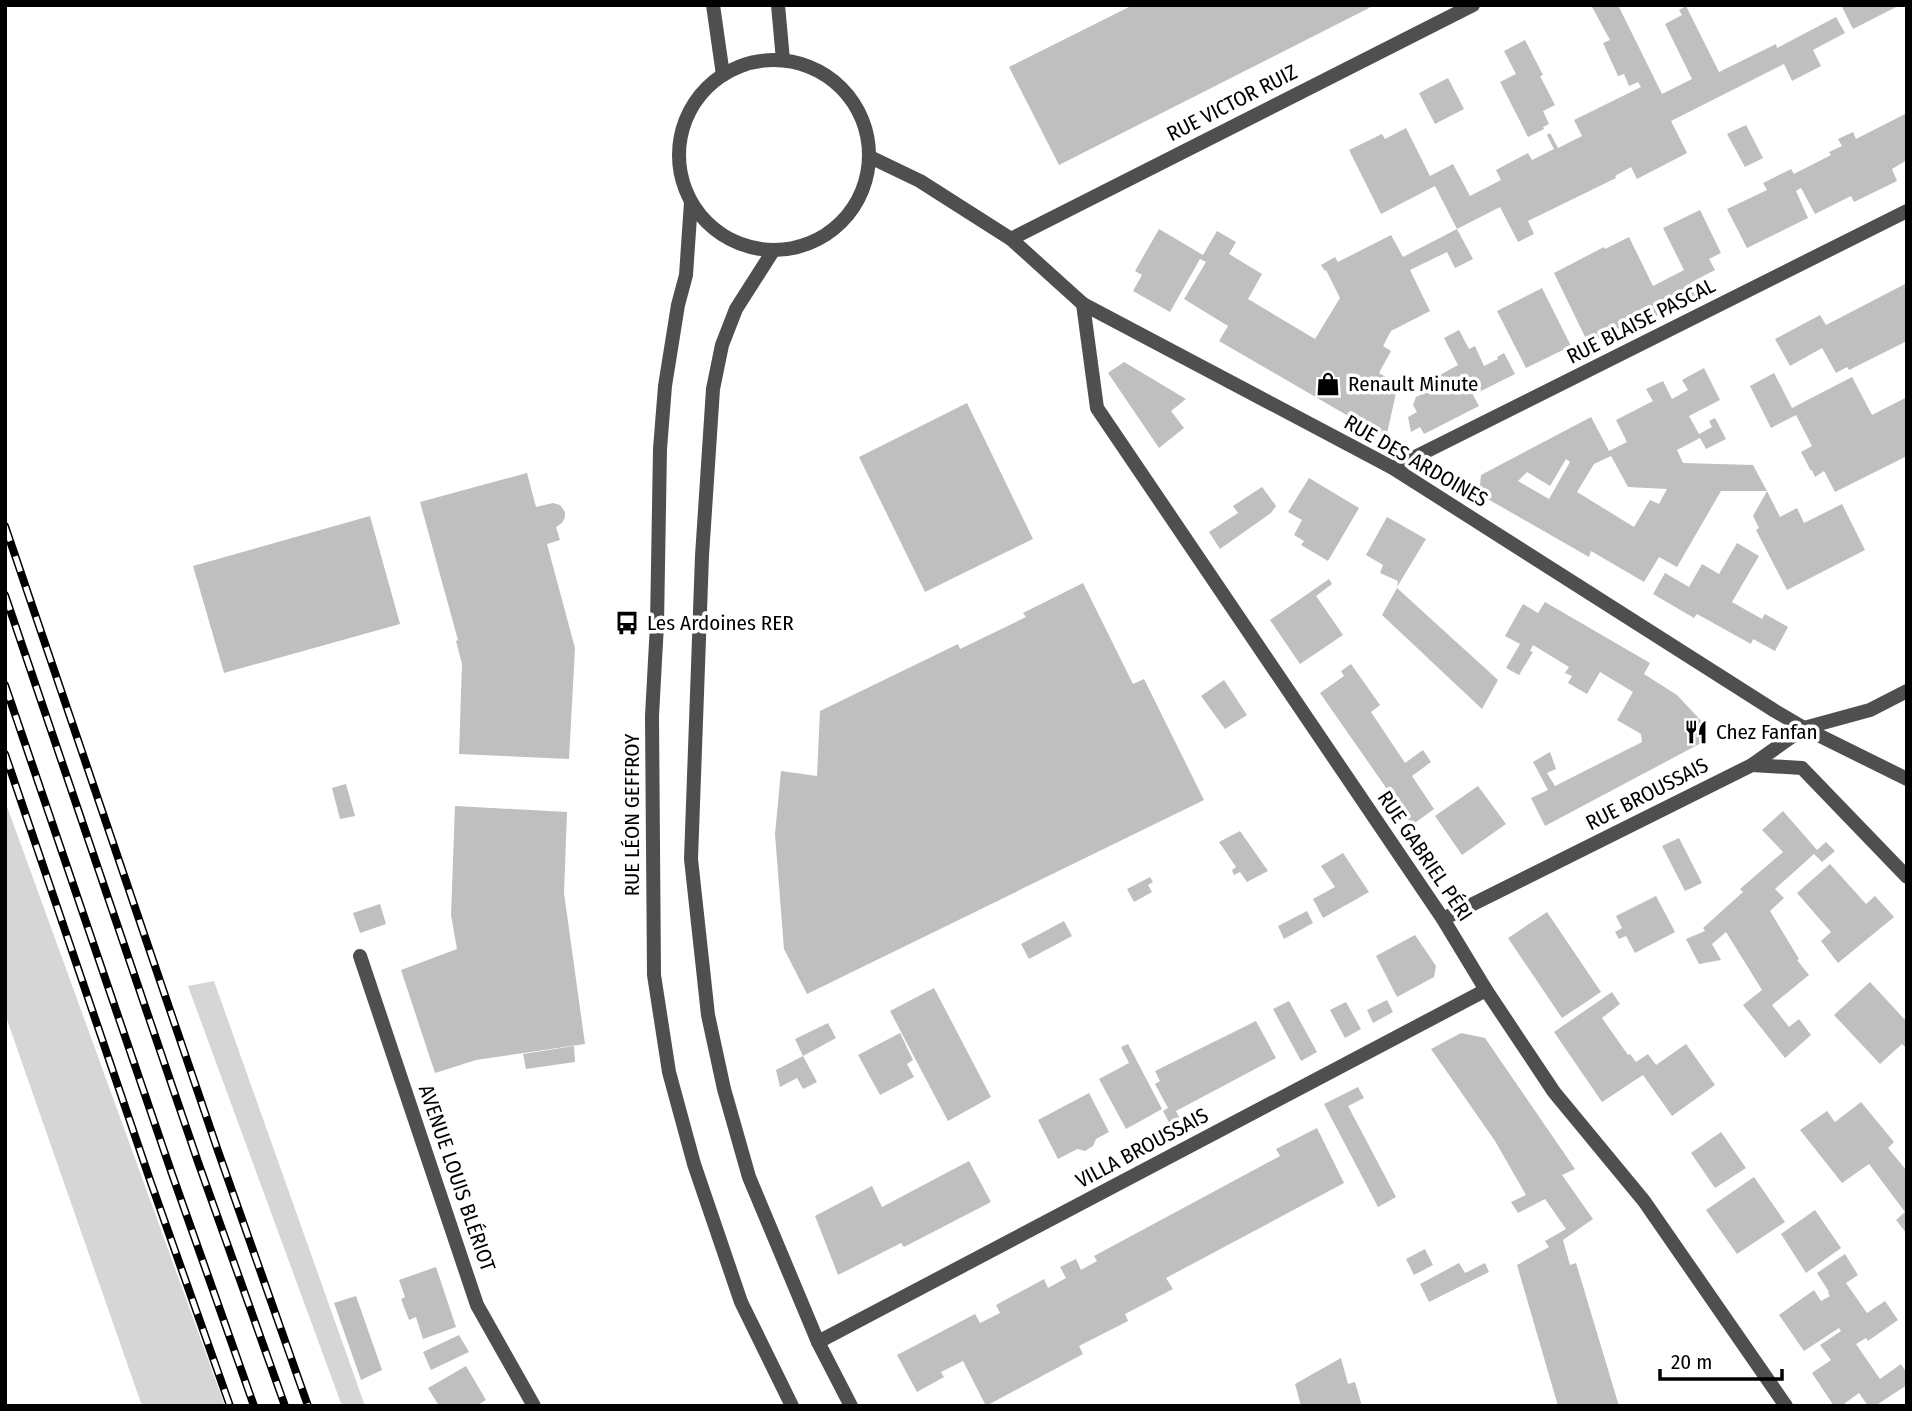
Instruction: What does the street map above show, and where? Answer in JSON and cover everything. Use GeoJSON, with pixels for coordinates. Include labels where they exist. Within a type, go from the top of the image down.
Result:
{"type":"FeatureCollection","features":[{"type":"Feature","properties":{"kind":"street"},"geometry":{"type":"LineString","coordinates":[[713,5],[723,75]]}},
{"type":"Feature","properties":{"kind":"street"},"geometry":{"type":"LineString","coordinates":[[778,5],[783,60]]}},
{"type":"Feature","properties":{"kind":"street","name":"RUE VICTOR RUIZ"},"geometry":{"type":"LineString","coordinates":[[1011,239],[1473,5]]}},
{"type":"Feature","properties":{"kind":"street"},"geometry":{"type":"LineString","coordinates":[[783,60],[805,65],[833,80],[847,93],[864,122],[870,157],[864,189],[848,216],[821,239],[774,251],[737,244],[712,229],[691,202],[680,173],[680,140],[701,94],[723,75],[755,62],[783,60]]}},
{"type":"Feature","properties":{"kind":"street","name":"RUE DES ARDOINES"},"geometry":{"type":"LineString","coordinates":[[870,157],[920,181],[1011,239],[1083,304],[1393,467],[1804,728],[1907,779]]}},
{"type":"Feature","properties":{"kind":"street","name":"RUE LÉON GEFFROY"},"geometry":{"type":"LineString","coordinates":[[691,202],[685,275],[665,386],[660,449],[657,624],[652,716],[654,975],[669,1072],[694,1164],[741,1302],[792,1406]]}},
{"type":"Feature","properties":{"kind":"street","name":"RUE BLAISE PASCAL"},"geometry":{"type":"LineString","coordinates":[[1393,467],[1907,211]]}},
{"type":"Feature","properties":{"kind":"street"},"geometry":{"type":"LineString","coordinates":[[774,251],[736,310],[722,345],[713,388],[702,556],[691,859],[708,1015],[724,1089],[749,1177],[818,1342],[851,1406]]}},
{"type":"Feature","properties":{"kind":"street","name":"RUE GABRIEL PÉRI"},"geometry":{"type":"LineString","coordinates":[[1083,304],[1097,408],[1443,919],[1486,990],[1554,1092],[1644,1201],[1786,1406]]}},
{"type":"Feature","properties":{"kind":"street","name":"RUE BROUSSAIS"},"geometry":{"type":"LineString","coordinates":[[1443,919],[1752,765],[1804,728],[1870,710],[1907,691]]}},
{"type":"Feature","properties":{"kind":"street"},"geometry":{"type":"LineString","coordinates":[[1752,765],[1802,768],[1907,877]]}},
{"type":"Feature","properties":{"kind":"street","name":"AVENUE LOUIS BLÉRIOT"},"geometry":{"type":"LineString","coordinates":[[359,956],[477,1305],[534,1406]]}},
{"type":"Feature","properties":{"kind":"street","name":"VILLA BROUSSAIS"},"geometry":{"type":"LineString","coordinates":[[818,1342],[1486,990]]}},
{"type":"Feature","properties":{"kind":"shaded area"},"geometry":{"type":"Polygon","coordinates":[[[5,801],[225,1406],[142,1406],[5,1014],[5,801]]]}},
{"type":"Feature","properties":{"kind":"shaded area"},"geometry":{"type":"Polygon","coordinates":[[[214,981],[365,1406],[342,1406],[188,986],[214,981]]]}},
{"type":"Feature","properties":{"kind":"building"},"geometry":{"type":"Polygon","coordinates":[[[1133,5],[1375,5],[1059,165],[1009,67],[1133,5]]]}},
{"type":"Feature","properties":{"kind":"building"},"geometry":{"type":"Polygon","coordinates":[[[1591,5],[1618,5],[1662,94],[1692,79],[1665,24],[1682,15],[1679,10],[1686,6],[1719,72],[1776,44],[1777,48],[1836,17],[1845,33],[1813,50],[1821,66],[1792,81],[1784,64],[1671,121],[1687,153],[1637,179],[1631,167],[1615,176],[1616,178],[1528,221],[1534,234],[1518,242],[1500,207],[1457,229],[1435,186],[1381,214],[1349,150],[1382,134],[1385,139],[1406,128],[1430,176],[1453,164],[1470,196],[1501,180],[1496,170],[1528,153],[1532,160],[1554,149],[1547,135],[1550,133],[1558,148],[1582,136],[1574,120],[1641,87],[1638,82],[1629,86],[1624,74],[1618,76],[1603,43],[1610,40],[1591,5]]]}},
{"type":"Feature","properties":{"kind":"building"},"geometry":{"type":"Polygon","coordinates":[[[1841,5],[1900,5],[1853,29],[1841,5]]]}},
{"type":"Feature","properties":{"kind":"building"},"geometry":{"type":"Polygon","coordinates":[[[1525,40],[1555,105],[1543,111],[1549,124],[1528,137],[1500,82],[1516,74],[1504,51],[1525,40]]]}},
{"type":"Feature","properties":{"kind":"building"},"geometry":{"type":"Polygon","coordinates":[[[1448,78],[1464,109],[1435,124],[1419,93],[1448,78]]]}},
{"type":"Feature","properties":{"kind":"building"},"geometry":{"type":"Polygon","coordinates":[[[1907,113],[1907,160],[1892,169],[1897,181],[1854,202],[1851,196],[1815,214],[1801,188],[1796,191],[1808,218],[1747,248],[1727,209],[1767,190],[1763,183],[1791,169],[1794,174],[1831,155],[1829,152],[1842,146],[1838,139],[1853,132],[1856,139],[1907,113]]]}},
{"type":"Feature","properties":{"kind":"building"},"geometry":{"type":"Polygon","coordinates":[[[1746,125],[1763,158],[1745,167],[1727,134],[1746,125]]]}},
{"type":"Feature","properties":{"kind":"building"},"geometry":{"type":"Polygon","coordinates":[[[1700,210],[1721,253],[1709,259],[1715,270],[1690,283],[1696,295],[1642,323],[1640,318],[1588,343],[1554,273],[1629,237],[1653,286],[1684,270],[1663,228],[1700,210]]]}},
{"type":"Feature","properties":{"kind":"building"},"geometry":{"type":"Polygon","coordinates":[[[1159,229],[1203,255],[1217,231],[1236,242],[1229,254],[1262,274],[1248,299],[1315,339],[1340,298],[1321,265],[1335,257],[1338,262],[1391,235],[1403,257],[1457,229],[1473,259],[1455,268],[1447,252],[1410,270],[1430,311],[1391,331],[1383,346],[1391,351],[1379,373],[1398,384],[1386,438],[1219,341],[1228,326],[1184,299],[1206,262],[1200,259],[1170,312],[1133,291],[1142,275],[1135,271],[1159,229]]]}},
{"type":"Feature","properties":{"kind":"building"},"geometry":{"type":"Polygon","coordinates":[[[1907,283],[1907,341],[1849,370],[1847,367],[1836,373],[1822,348],[1790,366],[1775,339],[1820,315],[1826,325],[1907,283]]]}},
{"type":"Feature","properties":{"kind":"building"},"geometry":{"type":"Polygon","coordinates":[[[1542,288],[1571,346],[1526,368],[1497,311],[1542,288]]]}},
{"type":"Feature","properties":{"kind":"building"},"geometry":{"type":"Polygon","coordinates":[[[1459,330],[1469,349],[1475,346],[1484,366],[1504,353],[1515,374],[1473,395],[1479,406],[1424,434],[1420,427],[1411,432],[1408,417],[1417,412],[1413,405],[1416,397],[1424,393],[1420,386],[1458,365],[1444,338],[1459,330]]]}},
{"type":"Feature","properties":{"kind":"building"},"geometry":{"type":"Polygon","coordinates":[[[1124,362],[1186,399],[1171,411],[1184,428],[1159,448],[1108,373],[1124,362]]]}},
{"type":"Feature","properties":{"kind":"building"},"geometry":{"type":"Polygon","coordinates":[[[1704,368],[1720,400],[1689,416],[1699,434],[1712,427],[1709,421],[1715,418],[1726,439],[1706,449],[1700,438],[1677,450],[1683,463],[1753,465],[1767,491],[1721,491],[1677,567],[1659,557],[1644,582],[1591,551],[1589,557],[1479,494],[1481,475],[1591,417],[1609,451],[1627,442],[1616,420],[1653,401],[1646,389],[1663,381],[1672,399],[1688,390],[1682,380],[1704,368]],[[1611,456],[1594,464],[1577,492],[1634,527],[1650,500],[1659,504],[1667,489],[1628,487],[1611,456]],[[1566,459],[1550,486],[1527,472],[1518,481],[1549,499],[1570,462],[1566,459]]]}},
{"type":"Feature","properties":{"kind":"building"},"geometry":{"type":"Polygon","coordinates":[[[1774,373],[1792,408],[1852,377],[1872,415],[1907,397],[1907,456],[1835,492],[1824,471],[1815,477],[1801,452],[1812,446],[1796,415],[1771,428],[1750,386],[1774,373]]]}},
{"type":"Feature","properties":{"kind":"building"},"geometry":{"type":"Polygon","coordinates":[[[967,403],[1033,539],[925,592],[859,457],[967,403]]]}},
{"type":"Feature","properties":{"kind":"building"},"geometry":{"type":"Polygon","coordinates":[[[527,473],[536,507],[553,503],[560,505],[565,512],[562,523],[556,527],[560,540],[547,544],[575,648],[569,759],[459,754],[462,664],[456,641],[458,640],[420,502],[527,473]]]}},
{"type":"Feature","properties":{"kind":"building"},"geometry":{"type":"Polygon","coordinates":[[[1309,478],[1359,508],[1328,561],[1301,545],[1304,541],[1294,535],[1302,520],[1288,512],[1309,478]]]}},
{"type":"Feature","properties":{"kind":"building"},"geometry":{"type":"Polygon","coordinates":[[[1262,487],[1276,506],[1271,513],[1220,549],[1209,532],[1238,513],[1233,506],[1262,487]]]}},
{"type":"Feature","properties":{"kind":"building"},"geometry":{"type":"Polygon","coordinates":[[[1767,491],[1780,517],[1797,508],[1804,523],[1842,504],[1865,550],[1787,590],[1756,530],[1759,528],[1753,516],[1767,491]]]}},
{"type":"Feature","properties":{"kind":"building"},"geometry":{"type":"Polygon","coordinates":[[[370,516],[400,624],[224,673],[193,566],[370,516]]]}},
{"type":"Feature","properties":{"kind":"building"},"geometry":{"type":"Polygon","coordinates":[[[1387,517],[1426,539],[1397,587],[1398,581],[1380,573],[1383,565],[1366,555],[1387,517]]]}},
{"type":"Feature","properties":{"kind":"building"},"geometry":{"type":"Polygon","coordinates":[[[1737,543],[1759,556],[1732,602],[1762,619],[1765,614],[1788,627],[1775,651],[1753,639],[1751,644],[1697,614],[1694,618],[1653,594],[1665,573],[1689,587],[1702,564],[1719,574],[1737,543]]]}},
{"type":"Feature","properties":{"kind":"building"},"geometry":{"type":"Polygon","coordinates":[[[1329,579],[1332,584],[1316,596],[1343,635],[1300,664],[1270,620],[1329,579]]]}},
{"type":"Feature","properties":{"kind":"building"},"geometry":{"type":"Polygon","coordinates":[[[1083,583],[1133,684],[1144,679],[1204,800],[807,994],[784,949],[775,834],[781,771],[817,776],[820,711],[958,644],[960,649],[1026,617],[1023,613],[1083,583]]]}},
{"type":"Feature","properties":{"kind":"building"},"geometry":{"type":"Polygon","coordinates":[[[1397,588],[1498,680],[1482,709],[1382,615],[1397,588]]]}},
{"type":"Feature","properties":{"kind":"building"},"geometry":{"type":"Polygon","coordinates":[[[1545,602],[1650,663],[1644,674],[1677,695],[1707,727],[1703,742],[1545,826],[1531,798],[1548,790],[1533,762],[1550,752],[1556,769],[1547,773],[1555,786],[1642,742],[1641,734],[1617,720],[1633,692],[1600,672],[1587,694],[1568,683],[1572,676],[1565,673],[1569,667],[1533,645],[1530,651],[1533,652],[1519,675],[1506,668],[1520,644],[1505,636],[1523,604],[1538,613],[1545,602]]]}},
{"type":"Feature","properties":{"kind":"building"},"geometry":{"type":"Polygon","coordinates":[[[1351,664],[1380,705],[1371,712],[1405,763],[1423,750],[1431,762],[1412,776],[1434,809],[1412,825],[1320,693],[1344,676],[1341,671],[1351,664]]]}},
{"type":"Feature","properties":{"kind":"building"},"geometry":{"type":"Polygon","coordinates":[[[1224,680],[1247,715],[1225,729],[1201,696],[1224,680]]]}},
{"type":"Feature","properties":{"kind":"building"},"geometry":{"type":"Polygon","coordinates":[[[346,784],[355,816],[340,819],[332,788],[346,784]]]}},
{"type":"Feature","properties":{"kind":"building"},"geometry":{"type":"Polygon","coordinates":[[[1478,786],[1506,824],[1462,855],[1435,816],[1478,786]]]}},
{"type":"Feature","properties":{"kind":"building"},"geometry":{"type":"Polygon","coordinates":[[[455,806],[567,812],[564,893],[585,1044],[476,1060],[435,1073],[401,970],[457,949],[451,915],[455,806]]]}},
{"type":"Feature","properties":{"kind":"building"},"geometry":{"type":"Polygon","coordinates":[[[1783,811],[1817,850],[1826,842],[1835,851],[1822,862],[1814,854],[1775,889],[1784,898],[1770,911],[1799,959],[1797,960],[1809,975],[1772,1005],[1789,1027],[1799,1019],[1811,1035],[1785,1058],[1743,1005],[1762,990],[1726,932],[1712,944],[1721,960],[1699,964],[1686,939],[1705,931],[1703,928],[1743,892],[1740,889],[1783,852],[1762,830],[1783,811]]]}},
{"type":"Feature","properties":{"kind":"building"},"geometry":{"type":"Polygon","coordinates":[[[1240,831],[1268,871],[1247,882],[1240,872],[1234,875],[1232,870],[1236,867],[1219,842],[1240,831]]]}},
{"type":"Feature","properties":{"kind":"building"},"geometry":{"type":"Polygon","coordinates":[[[1679,838],[1702,883],[1685,891],[1662,846],[1679,838]]]}},
{"type":"Feature","properties":{"kind":"building"},"geometry":{"type":"Polygon","coordinates":[[[1343,853],[1369,892],[1323,918],[1313,899],[1335,887],[1321,866],[1343,853]]]}},
{"type":"Feature","properties":{"kind":"building"},"geometry":{"type":"Polygon","coordinates":[[[1830,864],[1866,904],[1875,896],[1894,917],[1838,963],[1821,941],[1831,932],[1797,893],[1830,864]]]}},
{"type":"Feature","properties":{"kind":"building"},"geometry":{"type":"Polygon","coordinates":[[[1150,877],[1153,882],[1148,885],[1152,892],[1134,902],[1127,889],[1150,877]]]}},
{"type":"Feature","properties":{"kind":"building"},"geometry":{"type":"Polygon","coordinates":[[[1656,896],[1675,932],[1635,953],[1626,936],[1619,939],[1615,932],[1622,928],[1616,916],[1656,896]]]}},
{"type":"Feature","properties":{"kind":"building"},"geometry":{"type":"Polygon","coordinates":[[[380,904],[386,924],[360,933],[353,913],[380,904]]]}},
{"type":"Feature","properties":{"kind":"building"},"geometry":{"type":"Polygon","coordinates":[[[1307,911],[1313,923],[1284,939],[1278,926],[1307,911]]]}},
{"type":"Feature","properties":{"kind":"building"},"geometry":{"type":"Polygon","coordinates":[[[1547,912],[1601,992],[1562,1018],[1508,938],[1547,912]]]}},
{"type":"Feature","properties":{"kind":"building"},"geometry":{"type":"Polygon","coordinates":[[[1064,921],[1072,936],[1029,959],[1021,944],[1064,921]]]}},
{"type":"Feature","properties":{"kind":"building"},"geometry":{"type":"Polygon","coordinates":[[[1415,935],[1436,966],[1434,977],[1397,997],[1376,956],[1415,935]]]}},
{"type":"Feature","properties":{"kind":"building"},"geometry":{"type":"Polygon","coordinates":[[[1870,982],[1907,1022],[1907,1049],[1902,1044],[1880,1064],[1834,1015],[1870,982]]]}},
{"type":"Feature","properties":{"kind":"building"},"geometry":{"type":"Polygon","coordinates":[[[934,988],[991,1097],[948,1121],[890,1011],[934,988]]]}},
{"type":"Feature","properties":{"kind":"building"},"geometry":{"type":"Polygon","coordinates":[[[1612,992],[1620,1004],[1602,1018],[1628,1055],[1636,1062],[1648,1054],[1656,1065],[1686,1044],[1715,1085],[1672,1116],[1643,1075],[1602,1102],[1554,1032],[1612,992]]]}},
{"type":"Feature","properties":{"kind":"building"},"geometry":{"type":"Polygon","coordinates":[[[1387,1000],[1393,1012],[1373,1023],[1367,1010],[1387,1000]]]}},
{"type":"Feature","properties":{"kind":"building"},"geometry":{"type":"Polygon","coordinates":[[[1289,1001],[1317,1052],[1301,1061],[1273,1009],[1289,1001]]]}},
{"type":"Feature","properties":{"kind":"building"},"geometry":{"type":"Polygon","coordinates":[[[1346,1002],[1361,1029],[1345,1038],[1330,1010],[1346,1002]]]}},
{"type":"Feature","properties":{"kind":"building"},"geometry":{"type":"Polygon","coordinates":[[[1256,1021],[1276,1058],[1176,1111],[1182,1123],[1172,1128],[1163,1111],[1168,1108],[1155,1084],[1160,1081],[1155,1071],[1256,1021]]]}},
{"type":"Feature","properties":{"kind":"building"},"geometry":{"type":"Polygon","coordinates":[[[828,1023],[836,1038],[803,1056],[795,1039],[828,1023]]]}},
{"type":"Feature","properties":{"kind":"building"},"geometry":{"type":"Polygon","coordinates":[[[900,1033],[913,1060],[907,1064],[914,1077],[880,1095],[858,1055],[900,1033]]]}},
{"type":"Feature","properties":{"kind":"building"},"geometry":{"type":"Polygon","coordinates":[[[1461,1033],[1485,1038],[1575,1169],[1562,1175],[1593,1219],[1563,1240],[1570,1265],[1576,1263],[1619,1406],[1558,1406],[1517,1265],[1549,1247],[1545,1241],[1566,1229],[1545,1199],[1518,1213],[1511,1202],[1526,1195],[1495,1141],[1431,1049],[1461,1033]]]}},
{"type":"Feature","properties":{"kind":"building"},"geometry":{"type":"Polygon","coordinates":[[[1128,1044],[1162,1109],[1126,1129],[1099,1079],[1129,1063],[1121,1047],[1128,1044]]]}},
{"type":"Feature","properties":{"kind":"building"},"geometry":{"type":"Polygon","coordinates":[[[574,1046],[575,1062],[526,1069],[523,1054],[574,1046]]]}},
{"type":"Feature","properties":{"kind":"building"},"geometry":{"type":"Polygon","coordinates":[[[803,1056],[817,1082],[803,1089],[797,1078],[780,1087],[776,1070],[803,1056]]]}},
{"type":"Feature","properties":{"kind":"building"},"geometry":{"type":"Polygon","coordinates":[[[1358,1087],[1364,1098],[1348,1106],[1396,1197],[1378,1207],[1324,1104],[1358,1087]]]}},
{"type":"Feature","properties":{"kind":"building"},"geometry":{"type":"Polygon","coordinates":[[[1089,1093],[1109,1132],[1096,1139],[1093,1146],[1085,1151],[1077,1149],[1058,1159],[1038,1120],[1089,1093]]]}},
{"type":"Feature","properties":{"kind":"building"},"geometry":{"type":"Polygon","coordinates":[[[1861,1102],[1894,1142],[1888,1148],[1907,1171],[1907,1234],[1896,1220],[1905,1212],[1869,1164],[1842,1183],[1800,1130],[1827,1111],[1835,1122],[1861,1102]]]}},
{"type":"Feature","properties":{"kind":"building"},"geometry":{"type":"Polygon","coordinates":[[[1317,1128],[1344,1183],[1166,1278],[1173,1289],[1125,1314],[1128,1321],[1079,1346],[1083,1354],[986,1406],[963,1361],[941,1372],[944,1377],[917,1392],[897,1355],[975,1314],[980,1323],[1000,1313],[996,1305],[1044,1279],[1048,1288],[1066,1278],[1060,1267],[1076,1259],[1081,1270],[1097,1261],[1094,1256],[1280,1156],[1276,1149],[1317,1128]]]}},
{"type":"Feature","properties":{"kind":"building"},"geometry":{"type":"Polygon","coordinates":[[[1721,1132],[1746,1168],[1715,1188],[1691,1153],[1721,1132]]]}},
{"type":"Feature","properties":{"kind":"building"},"geometry":{"type":"Polygon","coordinates":[[[969,1161],[991,1202],[904,1247],[901,1243],[838,1275],[815,1216],[872,1186],[882,1207],[969,1161]]]}},
{"type":"Feature","properties":{"kind":"building"},"geometry":{"type":"Polygon","coordinates":[[[1754,1177],[1785,1222],[1737,1254],[1706,1210],[1754,1177]]]}},
{"type":"Feature","properties":{"kind":"building"},"geometry":{"type":"Polygon","coordinates":[[[1815,1210],[1841,1248],[1806,1273],[1781,1234],[1815,1210]]]}},
{"type":"Feature","properties":{"kind":"building"},"geometry":{"type":"Polygon","coordinates":[[[1425,1249],[1433,1265],[1414,1275],[1406,1259],[1425,1249]]]}},
{"type":"Feature","properties":{"kind":"building"},"geometry":{"type":"Polygon","coordinates":[[[1845,1254],[1858,1275],[1846,1283],[1867,1313],[1885,1301],[1898,1320],[1868,1341],[1866,1338],[1856,1344],[1880,1379],[1901,1364],[1907,1373],[1907,1385],[1875,1406],[1868,1406],[1859,1393],[1841,1406],[1834,1406],[1812,1373],[1831,1360],[1820,1345],[1841,1331],[1839,1328],[1804,1351],[1779,1315],[1814,1290],[1821,1301],[1830,1296],[1817,1273],[1845,1254]]]}},
{"type":"Feature","properties":{"kind":"building"},"geometry":{"type":"Polygon","coordinates":[[[1459,1263],[1465,1273],[1485,1263],[1489,1272],[1429,1302],[1420,1284],[1459,1263]]]}},
{"type":"Feature","properties":{"kind":"building"},"geometry":{"type":"Polygon","coordinates":[[[436,1267],[456,1327],[423,1339],[416,1317],[409,1320],[401,1299],[405,1297],[399,1280],[436,1267]]]}},
{"type":"Feature","properties":{"kind":"building"},"geometry":{"type":"Polygon","coordinates":[[[356,1296],[382,1370],[361,1380],[334,1303],[356,1296]]]}},
{"type":"Feature","properties":{"kind":"building"},"geometry":{"type":"Polygon","coordinates":[[[459,1335],[469,1352],[431,1370],[423,1352],[459,1335]]]}},
{"type":"Feature","properties":{"kind":"building"},"geometry":{"type":"Polygon","coordinates":[[[1341,1358],[1348,1384],[1355,1382],[1362,1406],[1301,1406],[1295,1384],[1341,1358]]]}},
{"type":"Feature","properties":{"kind":"building"},"geometry":{"type":"Polygon","coordinates":[[[466,1366],[486,1400],[476,1406],[439,1406],[428,1388],[466,1366]]]}},
{"type":"Feature","properties":{"kind":"railway"},"geometry":{"type":"LineString","coordinates":[[5,526],[308,1406]]}},
{"type":"Feature","properties":{"kind":"railway"},"geometry":{"type":"LineString","coordinates":[[5,595],[198,1162],[285,1406]]}},
{"type":"Feature","properties":{"kind":"railway"},"geometry":{"type":"LineString","coordinates":[[5,685],[254,1406]]}},
{"type":"Feature","properties":{"kind":"railway"},"geometry":{"type":"LineString","coordinates":[[5,754],[230,1406]]}},
{"type":"Feature","properties":{"kind":"place","name":"Renault Minute"},"geometry":{"type":"Point","coordinates":[1328,384]}},
{"type":"Feature","properties":{"kind":"place","name":"Les Ardoines RER"},"geometry":{"type":"Point","coordinates":[627,623]}},
{"type":"Feature","properties":{"kind":"place","name":"Chez Fanfan"},"geometry":{"type":"Point","coordinates":[1696,732]}}]}
